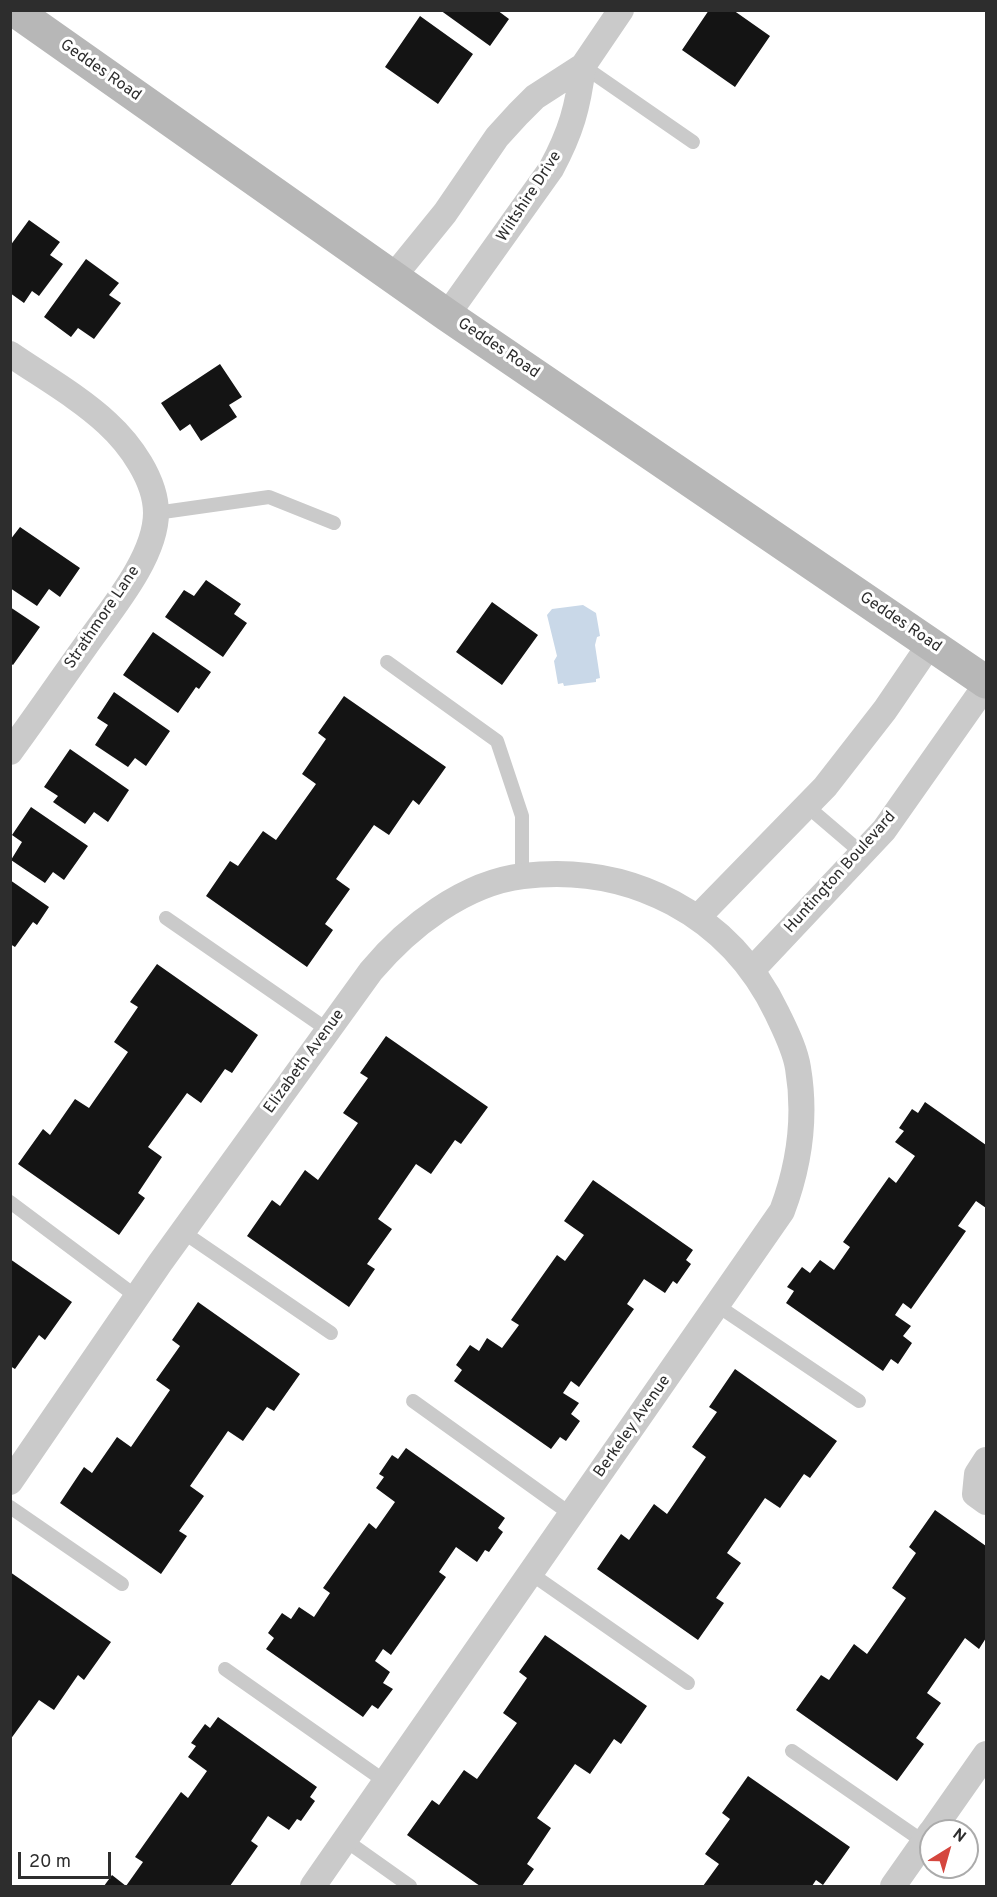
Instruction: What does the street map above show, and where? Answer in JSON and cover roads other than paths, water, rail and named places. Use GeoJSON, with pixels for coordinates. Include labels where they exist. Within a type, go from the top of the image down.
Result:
{"type":"FeatureCollection","features":[{"type":"Feature","properties":{"kind":"main road","name":"Geddes Road"},"geometry":{"type":"LineString","coordinates":[[14,10],[447,315],[987,683]]}},
{"type":"Feature","properties":{"kind":"street","name":"Wiltshire Drive"},"geometry":{"type":"LineString","coordinates":[[393,277],[445,213],[497,137],[536,97],[583,66],[621,10]]}},
{"type":"Feature","properties":{"kind":"street","name":"Wiltshire Drive"},"geometry":{"type":"LineString","coordinates":[[447,315],[551,169],[564,145],[578,107],[583,66]]}},
{"type":"Feature","properties":{"kind":"street","name":"Strathmore Lane"},"geometry":{"type":"LineString","coordinates":[[10,354],[106,422],[121,438],[137,460],[152,489],[156,513],[151,539],[129,583],[10,752]]}},
{"type":"Feature","properties":{"kind":"street"},"geometry":{"type":"LineString","coordinates":[[699,916],[808,807],[885,710],[930,644]]}},
{"type":"Feature","properties":{"kind":"street","name":"Huntington Boulevard"},"geometry":{"type":"LineString","coordinates":[[753,969],[884,830],[987,683]]}},
{"type":"Feature","properties":{"kind":"street","name":"Elizabeth Avenue"},"geometry":{"type":"LineString","coordinates":[[10,1482],[137,1297],[328,1030],[388,950],[431,916],[474,891],[522,876],[586,876],[622,883],[657,895],[699,916],[725,938]]}},
{"type":"Feature","properties":{"kind":"street","name":"Berkeley Avenue"},"geometry":{"type":"LineString","coordinates":[[313,1887],[782,1211],[798,1158],[801,1091],[798,1066],[787,1035],[753,969],[725,938]]}},
{"type":"Feature","properties":{"kind":"street"},"geometry":{"type":"LineString","coordinates":[[987,1460],[977,1474],[975,1494],[987,1502]]}},
{"type":"Feature","properties":{"kind":"street"},"geometry":{"type":"LineString","coordinates":[[940,1819],[987,1754]]}},
{"type":"Feature","properties":{"kind":"street"},"geometry":{"type":"LineString","coordinates":[[892,1887],[919,1849]]}},
{"type":"Feature","properties":{"kind":"lane"},"geometry":{"type":"LineString","coordinates":[[583,66],[693,142]]}},
{"type":"Feature","properties":{"kind":"lane"},"geometry":{"type":"LineString","coordinates":[[156,513],[269,497],[334,523]]}},
{"type":"Feature","properties":{"kind":"lane"},"geometry":{"type":"LineString","coordinates":[[387,662],[497,741],[522,816],[522,876]]}},
{"type":"Feature","properties":{"kind":"lane"},"geometry":{"type":"LineString","coordinates":[[808,807],[863,854]]}},
{"type":"Feature","properties":{"kind":"lane"},"geometry":{"type":"LineString","coordinates":[[166,918],[328,1030]]}},
{"type":"Feature","properties":{"kind":"lane"},"geometry":{"type":"LineString","coordinates":[[10,1202],[137,1297]]}},
{"type":"Feature","properties":{"kind":"lane"},"geometry":{"type":"LineString","coordinates":[[183,1232],[331,1333]]}},
{"type":"Feature","properties":{"kind":"lane"},"geometry":{"type":"LineString","coordinates":[[718,1306],[859,1401]]}},
{"type":"Feature","properties":{"kind":"lane"},"geometry":{"type":"LineString","coordinates":[[413,1401],[572,1515]]}},
{"type":"Feature","properties":{"kind":"lane"},"geometry":{"type":"LineString","coordinates":[[10,1507],[122,1584]]}},
{"type":"Feature","properties":{"kind":"lane"},"geometry":{"type":"LineString","coordinates":[[530,1573],[688,1683]]}},
{"type":"Feature","properties":{"kind":"lane"},"geometry":{"type":"LineString","coordinates":[[225,1669],[386,1782]]}},
{"type":"Feature","properties":{"kind":"lane"},"geometry":{"type":"LineString","coordinates":[[792,1751],[919,1829]]}},
{"type":"Feature","properties":{"kind":"lane"},"geometry":{"type":"LineString","coordinates":[[345,1840],[411,1887]]}},
{"type":"Feature","properties":{"kind":"water"},"geometry":{"type":"Polygon","coordinates":[[[583,605],[596,613],[600,636],[597,637],[595,645],[600,678],[596,679],[596,682],[564,686],[563,683],[558,684],[554,661],[557,656],[547,615],[552,609],[583,605]]]}}]}
